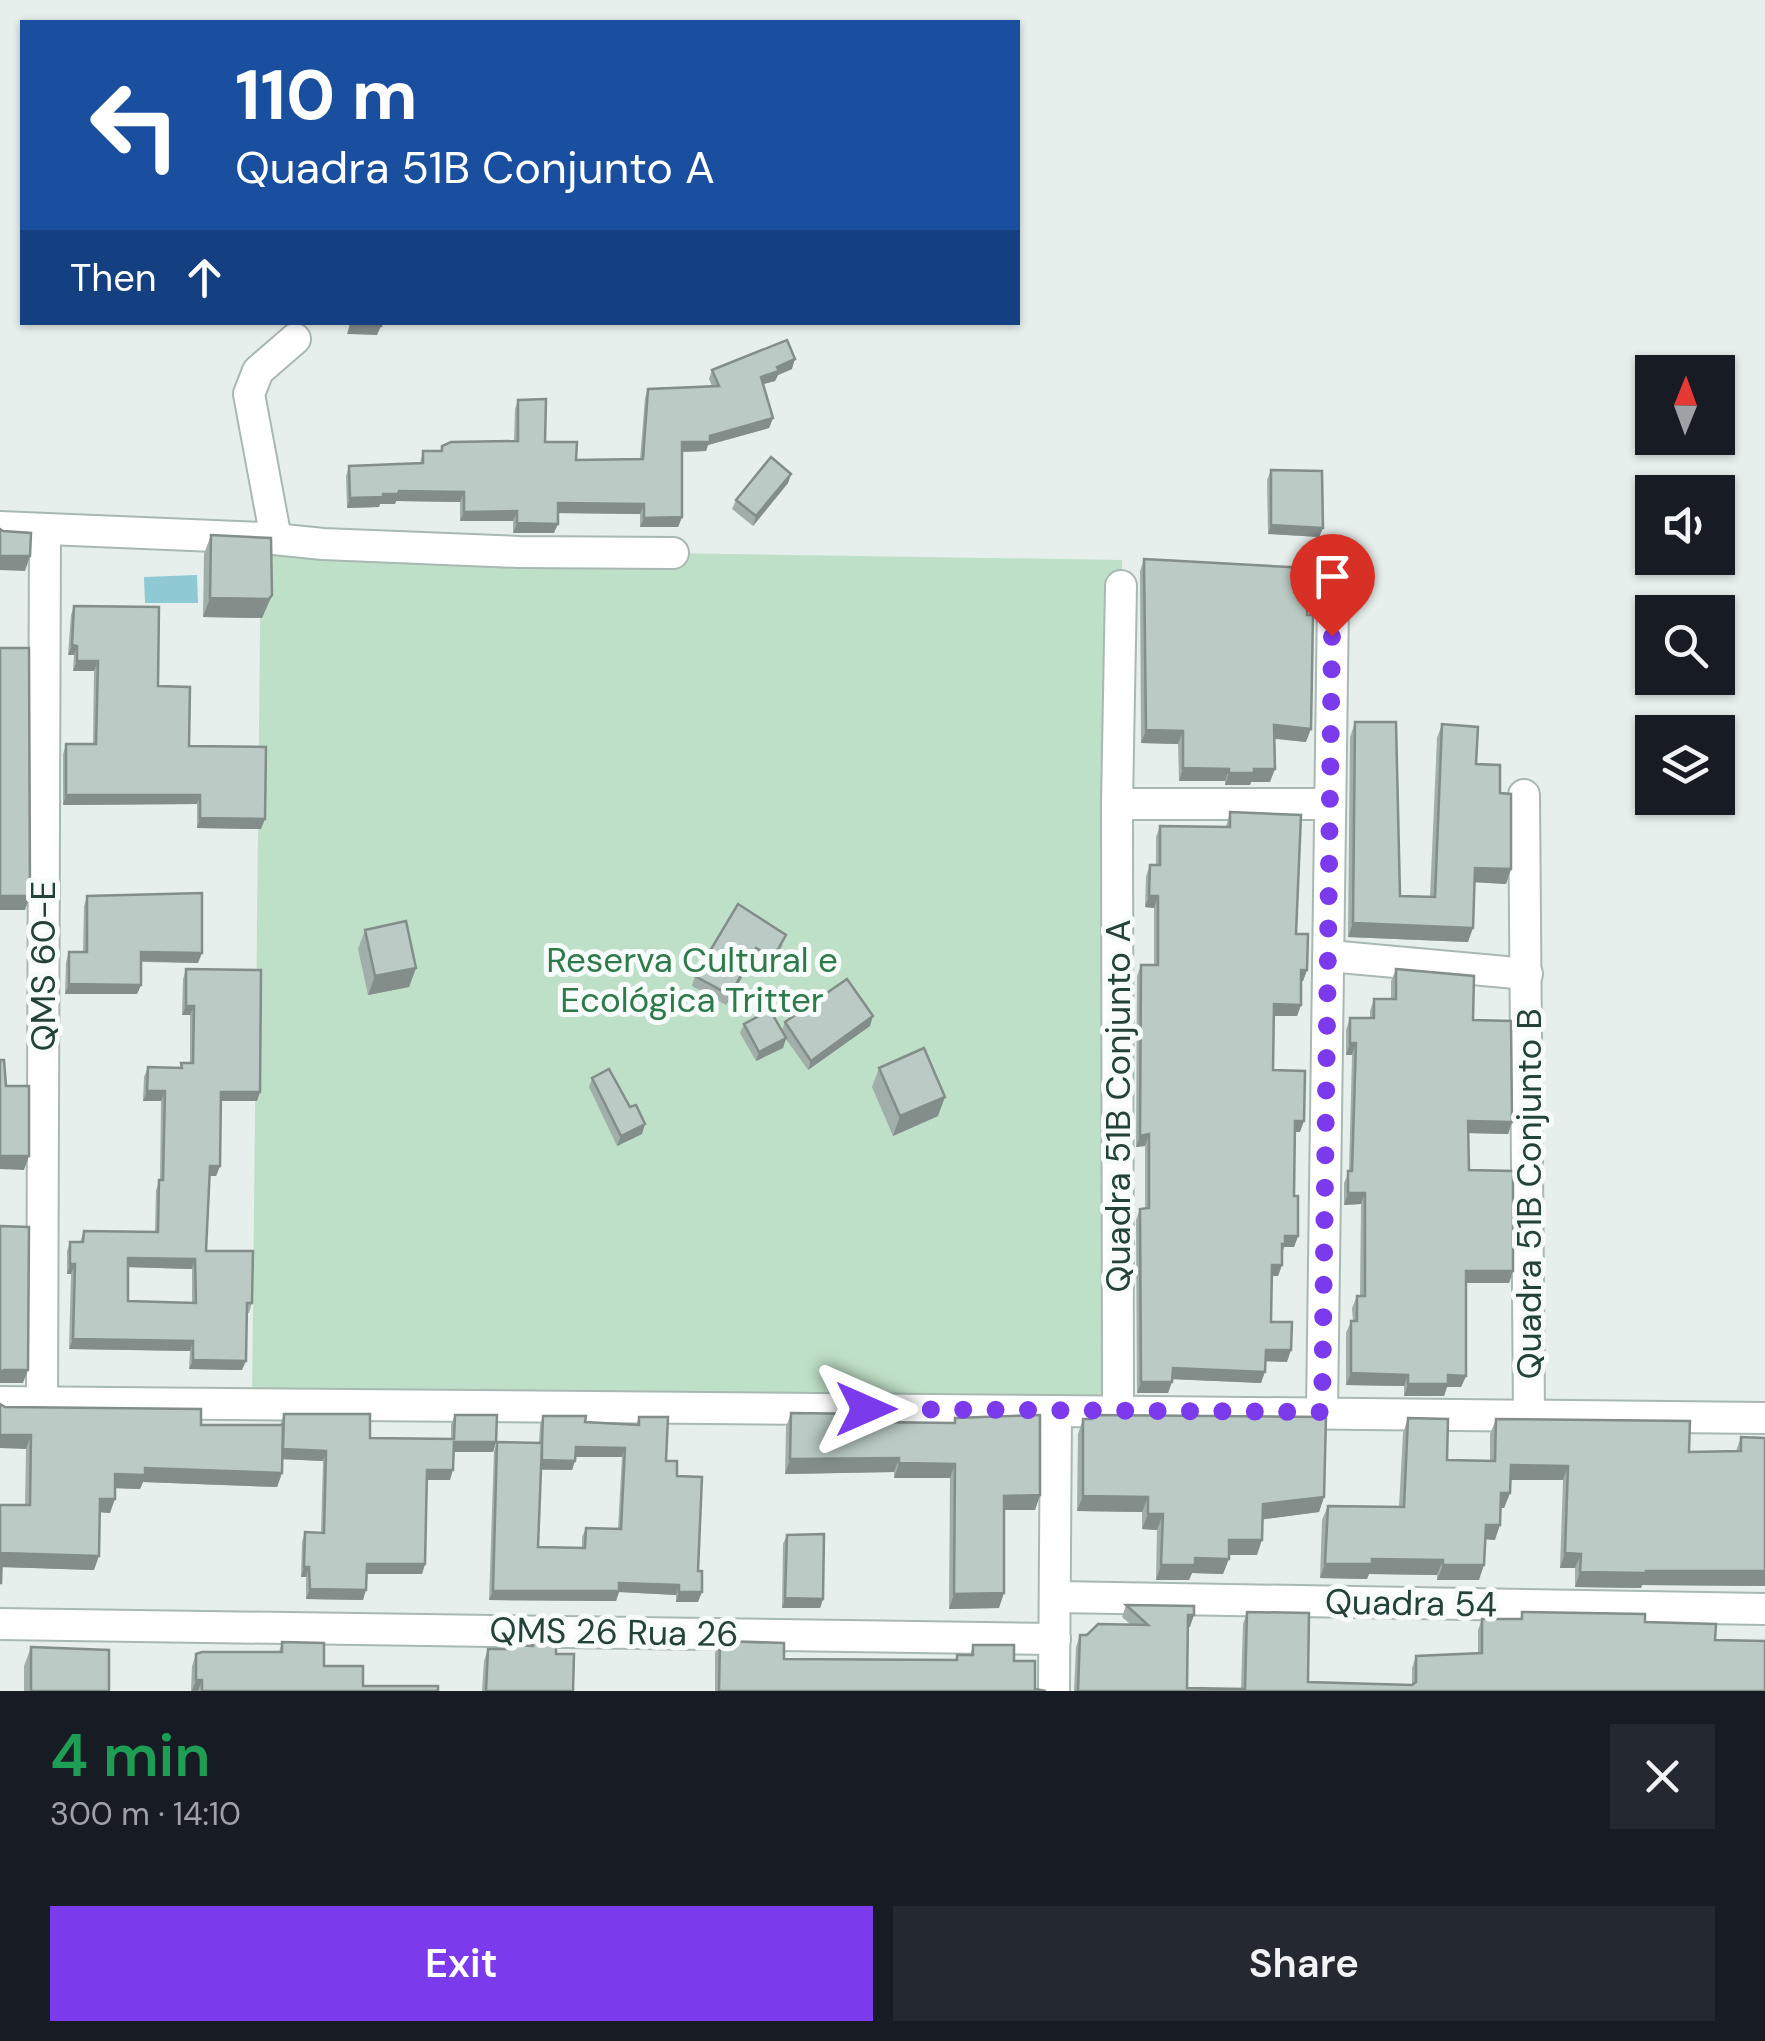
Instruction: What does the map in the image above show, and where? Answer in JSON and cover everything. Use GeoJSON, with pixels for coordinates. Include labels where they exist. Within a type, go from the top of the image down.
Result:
{"type":"FeatureCollection","features":[{"type":"Feature","properties":{"kind":"street"},"geometry":{"type":"LineString","coordinates":[[276,539],[249,394],[258,371],[295,339]]}},
{"type":"Feature","properties":{"kind":"street"},"geometry":{"type":"LineString","coordinates":[[0,527],[520,552],[673,553]]}},
{"type":"Feature","properties":{"kind":"street","name":"QMS 60-E"},"geometry":{"type":"LineString","coordinates":[[42,1403],[45,530]]}},
{"type":"Feature","properties":{"kind":"street","name":"Quadra 51B Conjunto A"},"geometry":{"type":"LineString","coordinates":[[1118,1409],[1117,804],[1121,586]]}},
{"type":"Feature","properties":{"kind":"street"},"geometry":{"type":"LineString","coordinates":[[1322,1412],[1333,602]]}},
{"type":"Feature","properties":{"kind":"street","name":"Quadra 51B Conjunto B"},"geometry":{"type":"LineString","coordinates":[[1524,796],[1530,1415]]}},
{"type":"Feature","properties":{"kind":"street"},"geometry":{"type":"LineString","coordinates":[[1117,804],[1330,804]]}},
{"type":"Feature","properties":{"kind":"street"},"geometry":{"type":"LineString","coordinates":[[1329,956],[1527,974]]}},
{"type":"Feature","properties":{"kind":"street"},"geometry":{"type":"LineString","coordinates":[[0,1402],[1118,1409],[1765,1418]]}},
{"type":"Feature","properties":{"kind":"street"},"geometry":{"type":"LineString","coordinates":[[1054,1691],[1056,1410]]}},
{"type":"Feature","properties":{"kind":"street","name":"Quadra 54"},"geometry":{"type":"LineString","coordinates":[[1056,1597],[1765,1609]]}},
{"type":"Feature","properties":{"kind":"street","name":"QMS 26 Rua 26"},"geometry":{"type":"LineString","coordinates":[[0,1624],[1055,1640]]}},
{"type":"Feature","properties":{"kind":"green space","name":"Reserva Cultural e Ecológica Tritter"},"geometry":{"type":"Polygon","coordinates":[[[261,535],[673,553],[1122,560],[1114,1405],[252,1402],[261,535]]]}},
{"type":"Feature","properties":{"kind":"water"},"geometry":{"type":"Polygon","coordinates":[[[197,575],[198,603],[145,603],[144,577],[197,575]]]}},
{"type":"Feature","properties":{"kind":"building"},"geometry":{"type":"Polygon","coordinates":[[[787,340],[795,359],[777,367],[779,371],[761,377],[773,418],[710,436],[710,442],[682,442],[682,517],[644,518],[644,504],[558,503],[558,524],[517,523],[517,511],[464,512],[464,492],[399,491],[383,497],[350,498],[349,466],[423,463],[423,451],[442,451],[442,446],[451,442],[518,441],[518,400],[546,399],[545,442],[577,442],[576,460],[643,459],[648,389],[719,386],[712,370],[787,340]]]}},
{"type":"Feature","properties":{"kind":"building"},"geometry":{"type":"Polygon","coordinates":[[[771,457],[791,474],[756,516],[736,500],[771,457]]]}},
{"type":"Feature","properties":{"kind":"building"},"geometry":{"type":"Polygon","coordinates":[[[1271,470],[1322,471],[1323,528],[1271,525],[1271,470]]]}},
{"type":"Feature","properties":{"kind":"building"},"geometry":{"type":"Polygon","coordinates":[[[0,529],[31,533],[30,556],[0,556],[0,529]]]}},
{"type":"Feature","properties":{"kind":"building"},"geometry":{"type":"Polygon","coordinates":[[[211,535],[271,538],[269,599],[210,598],[211,535]]]}},
{"type":"Feature","properties":{"kind":"building"},"geometry":{"type":"Polygon","coordinates":[[[1144,559],[1307,568],[1307,615],[1313,615],[1311,729],[1274,725],[1275,769],[1229,773],[1229,769],[1183,768],[1183,731],[1146,730],[1144,559]]]}},
{"type":"Feature","properties":{"kind":"building"},"geometry":{"type":"Polygon","coordinates":[[[74,606],[159,607],[158,686],[190,687],[189,746],[266,747],[265,819],[200,818],[200,795],[66,795],[66,744],[96,744],[98,661],[77,661],[77,646],[72,645],[74,606]]]}},
{"type":"Feature","properties":{"kind":"building"},"geometry":{"type":"Polygon","coordinates":[[[0,648],[29,648],[30,896],[0,896],[0,648]]]}},
{"type":"Feature","properties":{"kind":"building"},"geometry":{"type":"Polygon","coordinates":[[[1355,722],[1396,722],[1400,896],[1435,897],[1442,724],[1478,727],[1476,764],[1500,765],[1500,793],[1511,794],[1511,869],[1475,868],[1473,928],[1353,923],[1355,722]]]}},
{"type":"Feature","properties":{"kind":"building"},"geometry":{"type":"Polygon","coordinates":[[[1230,812],[1301,815],[1296,934],[1308,934],[1307,970],[1301,970],[1301,1005],[1274,1004],[1273,1070],[1305,1071],[1304,1121],[1295,1121],[1298,1236],[1285,1236],[1282,1265],[1272,1265],[1271,1322],[1292,1322],[1291,1350],[1266,1350],[1265,1372],[1173,1368],[1172,1382],[1141,1382],[1140,1209],[1149,1208],[1149,1134],[1140,1136],[1141,965],[1158,965],[1158,896],[1149,896],[1150,865],[1160,865],[1160,826],[1230,827],[1230,812]]]}},
{"type":"Feature","properties":{"kind":"building"},"geometry":{"type":"Polygon","coordinates":[[[202,893],[202,953],[141,952],[141,985],[69,984],[69,952],[87,952],[87,896],[202,893]]]}},
{"type":"Feature","properties":{"kind":"building"},"geometry":{"type":"Polygon","coordinates":[[[738,904],[786,935],[773,958],[756,948],[730,995],[695,976],[738,904]]]}},
{"type":"Feature","properties":{"kind":"building"},"geometry":{"type":"Polygon","coordinates":[[[406,921],[416,968],[375,976],[365,930],[406,921]]]}},
{"type":"Feature","properties":{"kind":"building"},"geometry":{"type":"Polygon","coordinates":[[[186,969],[261,970],[260,1092],[221,1092],[220,1166],[210,1166],[206,1251],[253,1251],[246,1361],[193,1360],[193,1341],[73,1339],[75,1264],[70,1264],[70,1242],[83,1242],[84,1231],[158,1232],[165,1091],[147,1091],[148,1067],[182,1068],[181,1063],[193,1063],[194,1006],[186,1006],[186,969]],[[128,1258],[128,1301],[196,1303],[195,1259],[128,1258]]]}},
{"type":"Feature","properties":{"kind":"building"},"geometry":{"type":"Polygon","coordinates":[[[1396,969],[1474,976],[1473,1020],[1511,1021],[1512,1122],[1468,1121],[1469,1170],[1513,1171],[1513,1271],[1466,1271],[1466,1376],[1448,1375],[1448,1384],[1408,1384],[1408,1375],[1351,1373],[1351,1321],[1357,1321],[1357,1296],[1365,1296],[1365,1193],[1348,1193],[1356,1043],[1350,1043],[1350,1018],[1374,1018],[1374,999],[1396,999],[1396,969]]]}},
{"type":"Feature","properties":{"kind":"building"},"geometry":{"type":"Polygon","coordinates":[[[847,979],[873,1016],[811,1061],[785,1022],[847,979]]]}},
{"type":"Feature","properties":{"kind":"building"},"geometry":{"type":"Polygon","coordinates":[[[770,1010],[786,1038],[759,1052],[744,1024],[770,1010]]]}},
{"type":"Feature","properties":{"kind":"building"},"geometry":{"type":"Polygon","coordinates":[[[924,1048],[945,1097],[900,1116],[879,1068],[924,1048]]]}},
{"type":"Feature","properties":{"kind":"building"},"geometry":{"type":"Polygon","coordinates":[[[0,1060],[4,1060],[6,1086],[29,1086],[29,1156],[0,1156],[0,1060]]]}},
{"type":"Feature","properties":{"kind":"building"},"geometry":{"type":"Polygon","coordinates":[[[609,1069],[630,1107],[636,1105],[645,1124],[621,1136],[592,1078],[609,1069]]]}},
{"type":"Feature","properties":{"kind":"building"},"geometry":{"type":"Polygon","coordinates":[[[0,1226],[29,1227],[28,1370],[0,1372],[0,1226]]]}},
{"type":"Feature","properties":{"kind":"building"},"geometry":{"type":"Polygon","coordinates":[[[0,1404],[201,1409],[201,1425],[283,1425],[282,1473],[145,1468],[145,1475],[115,1474],[115,1499],[100,1499],[99,1556],[2,1553],[0,1583],[0,1505],[30,1505],[31,1435],[0,1435],[0,1404]]]}},
{"type":"Feature","properties":{"kind":"building"},"geometry":{"type":"Polygon","coordinates":[[[791,1413],[870,1414],[870,1422],[955,1423],[955,1418],[1040,1415],[1040,1495],[1004,1496],[1004,1593],[954,1594],[955,1464],[899,1463],[899,1458],[790,1459],[791,1413]]]}},
{"type":"Feature","properties":{"kind":"building"},"geometry":{"type":"Polygon","coordinates":[[[284,1414],[370,1414],[370,1438],[454,1439],[455,1415],[497,1415],[496,1442],[454,1442],[453,1470],[427,1470],[425,1564],[367,1564],[366,1590],[310,1589],[309,1567],[304,1567],[305,1532],[324,1533],[326,1451],[283,1449],[284,1414]]]}},
{"type":"Feature","properties":{"kind":"building"},"geometry":{"type":"Polygon","coordinates":[[[1091,1415],[1326,1417],[1324,1497],[1263,1504],[1262,1540],[1229,1540],[1229,1559],[1195,1558],[1195,1565],[1161,1565],[1163,1514],[1148,1514],[1148,1497],[1083,1496],[1083,1419],[1091,1419],[1091,1415]]]}},
{"type":"Feature","properties":{"kind":"building"},"geometry":{"type":"Polygon","coordinates":[[[543,1416],[586,1416],[585,1422],[639,1425],[639,1417],[668,1417],[666,1461],[677,1461],[677,1476],[702,1477],[698,1571],[702,1571],[702,1592],[679,1592],[679,1585],[619,1583],[619,1591],[493,1591],[497,1442],[542,1443],[543,1416]],[[542,1443],[538,1547],[585,1548],[586,1528],[621,1529],[625,1448],[576,1447],[575,1461],[542,1460],[542,1443]]]}},
{"type":"Feature","properties":{"kind":"building"},"geometry":{"type":"Polygon","coordinates":[[[1408,1418],[1448,1419],[1447,1460],[1495,1461],[1496,1419],[1690,1421],[1689,1452],[1741,1451],[1741,1437],[1765,1438],[1765,1571],[1580,1572],[1581,1554],[1565,1553],[1568,1466],[1511,1465],[1510,1493],[1501,1493],[1500,1525],[1486,1525],[1484,1565],[1372,1559],[1372,1564],[1325,1564],[1328,1506],[1404,1507],[1408,1418]]]}},
{"type":"Feature","properties":{"kind":"building"},"geometry":{"type":"Polygon","coordinates":[[[824,1534],[823,1599],[785,1598],[787,1535],[824,1534]]]}},
{"type":"Feature","properties":{"kind":"building"},"geometry":{"type":"Polygon","coordinates":[[[1126,1605],[1194,1606],[1194,1615],[1188,1615],[1187,1688],[1245,1689],[1247,1612],[1309,1613],[1308,1682],[1412,1685],[1416,1682],[1416,1656],[1482,1653],[1482,1619],[1522,1619],[1522,1612],[1645,1614],[1645,1622],[1716,1624],[1715,1640],[1765,1641],[1765,1691],[1076,1691],[1080,1635],[1087,1635],[1098,1624],[1148,1625],[1126,1605]]]}},
{"type":"Feature","properties":{"kind":"building"},"geometry":{"type":"Polygon","coordinates":[[[533,1638],[556,1639],[556,1654],[574,1654],[573,1691],[486,1691],[488,1649],[533,1646],[533,1638]]]}},
{"type":"Feature","properties":{"kind":"building"},"geometry":{"type":"Polygon","coordinates":[[[720,1641],[784,1643],[784,1659],[957,1660],[957,1655],[973,1655],[973,1645],[1014,1645],[1014,1661],[1035,1661],[1035,1689],[1046,1691],[719,1691],[720,1641]]]}},
{"type":"Feature","properties":{"kind":"building"},"geometry":{"type":"Polygon","coordinates":[[[282,1642],[324,1643],[324,1666],[363,1666],[363,1686],[438,1686],[438,1691],[202,1691],[202,1680],[196,1680],[196,1654],[282,1652],[282,1642]]]}},
{"type":"Feature","properties":{"kind":"building"},"geometry":{"type":"Polygon","coordinates":[[[31,1647],[109,1650],[109,1691],[31,1691],[31,1647]]]}},
{"type":"Feature","properties":{"kind":"route"},"geometry":{"type":"LineString","coordinates":[[866,1409],[1322,1412],[1332,636]]}}]}
